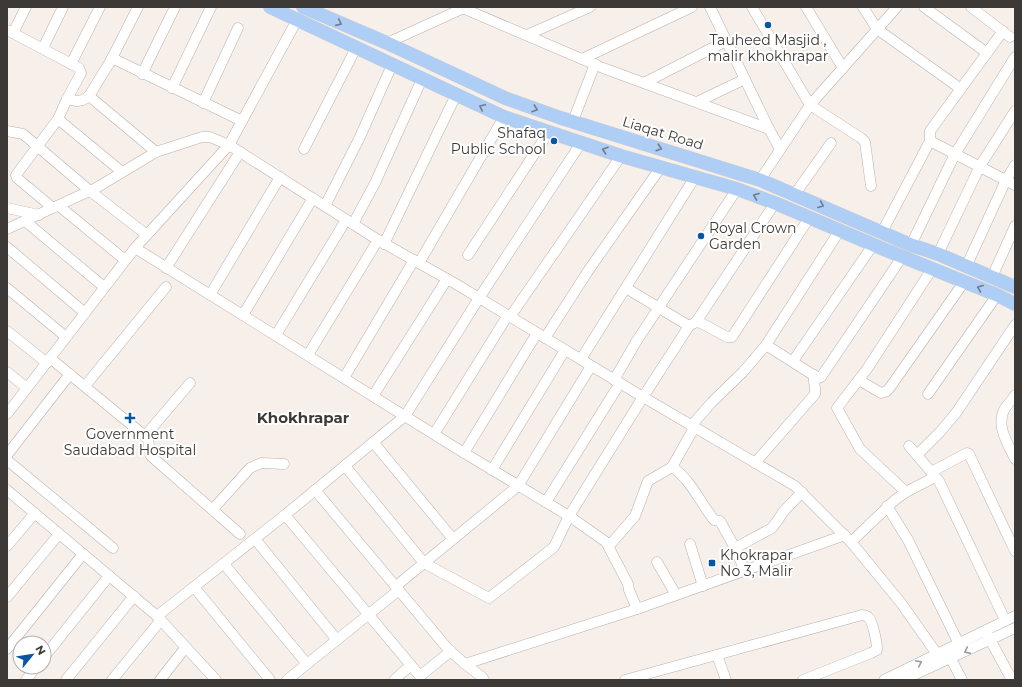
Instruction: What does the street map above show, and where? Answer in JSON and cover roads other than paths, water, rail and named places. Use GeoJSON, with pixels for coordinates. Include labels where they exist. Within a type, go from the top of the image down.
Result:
{"type":"FeatureCollection","features":[{"type":"Feature","properties":{"kind":"main road"},"geometry":{"type":"LineString","coordinates":[[270,7],[504,117],[548,133],[621,156],[737,189],[775,203],[902,257],[997,295],[1015,304]]}},
{"type":"Feature","properties":{"kind":"main road","name":"Liaqat Road"},"geometry":{"type":"LineString","coordinates":[[303,7],[387,43],[504,98],[573,122],[760,180],[911,245],[938,254],[1015,287]]}},
{"type":"Feature","properties":{"kind":"street"},"geometry":{"type":"LineString","coordinates":[[26,7],[10,31],[79,68],[81,72],[58,119],[16,176],[125,260]]}},
{"type":"Feature","properties":{"kind":"street"},"geometry":{"type":"LineString","coordinates":[[43,48],[63,7]]}},
{"type":"Feature","properties":{"kind":"street"},"geometry":{"type":"LineString","coordinates":[[71,64],[100,7]]}},
{"type":"Feature","properties":{"kind":"street"},"geometry":{"type":"LineString","coordinates":[[67,99],[77,101],[83,100],[89,96],[112,58],[138,7]]}},
{"type":"Feature","properties":{"kind":"street"},"geometry":{"type":"LineString","coordinates":[[142,74],[175,7]]}},
{"type":"Feature","properties":{"kind":"street"},"geometry":{"type":"LineString","coordinates":[[172,88],[211,7]]}},
{"type":"Feature","properties":{"kind":"street"},"geometry":{"type":"LineString","coordinates":[[527,35],[590,7]]}},
{"type":"Feature","properties":{"kind":"street"},"geometry":{"type":"LineString","coordinates":[[582,59],[692,7]]}},
{"type":"Feature","properties":{"kind":"street"},"geometry":{"type":"LineString","coordinates":[[710,7],[780,149]]}},
{"type":"Feature","properties":{"kind":"street"},"geometry":{"type":"LineString","coordinates":[[752,7],[810,105],[865,142],[871,186]]}},
{"type":"Feature","properties":{"kind":"street"},"geometry":{"type":"LineString","coordinates":[[806,7],[843,68]]}},
{"type":"Feature","properties":{"kind":"street"},"geometry":{"type":"LineString","coordinates":[[863,7],[877,29],[961,89]]}},
{"type":"Feature","properties":{"kind":"street"},"geometry":{"type":"LineString","coordinates":[[760,180],[810,105],[897,7]]}},
{"type":"Feature","properties":{"kind":"street"},"geometry":{"type":"LineString","coordinates":[[924,7],[987,53]]}},
{"type":"Feature","properties":{"kind":"street"},"geometry":{"type":"LineString","coordinates":[[387,43],[463,8],[582,59],[769,129]]}},
{"type":"Feature","properties":{"kind":"street"},"geometry":{"type":"LineString","coordinates":[[882,232],[930,141],[930,131],[987,53],[1011,34],[978,9]]}},
{"type":"Feature","properties":{"kind":"street"},"geometry":{"type":"LineString","coordinates":[[7,414],[125,260],[229,145],[297,20]]}},
{"type":"Feature","properties":{"kind":"street"},"geometry":{"type":"LineString","coordinates":[[203,103],[238,28]]}},
{"type":"Feature","properties":{"kind":"street"},"geometry":{"type":"LineString","coordinates":[[644,83],[726,41]]}},
{"type":"Feature","properties":{"kind":"street"},"geometry":{"type":"LineString","coordinates":[[304,149],[356,48]]}},
{"type":"Feature","properties":{"kind":"street"},"geometry":{"type":"LineString","coordinates":[[112,58],[142,74],[242,121]]}},
{"type":"Feature","properties":{"kind":"street"},"geometry":{"type":"LineString","coordinates":[[911,245],[955,154],[1015,58]]}},
{"type":"Feature","properties":{"kind":"street"},"geometry":{"type":"LineString","coordinates":[[573,122],[595,64]]}},
{"type":"Feature","properties":{"kind":"street"},"geometry":{"type":"LineString","coordinates":[[325,206],[392,65]]}},
{"type":"Feature","properties":{"kind":"street"},"geometry":{"type":"LineString","coordinates":[[276,335],[375,183],[422,79]]}},
{"type":"Feature","properties":{"kind":"street"},"geometry":{"type":"LineString","coordinates":[[697,102],[745,79]]}},
{"type":"Feature","properties":{"kind":"street"},"geometry":{"type":"LineString","coordinates":[[308,355],[381,242],[456,95]]}},
{"type":"Feature","properties":{"kind":"street"},"geometry":{"type":"LineString","coordinates":[[89,96],[156,152]]}},
{"type":"Feature","properties":{"kind":"street"},"geometry":{"type":"LineString","coordinates":[[938,254],[980,166],[1015,111]]}},
{"type":"Feature","properties":{"kind":"street"},"geometry":{"type":"LineString","coordinates":[[344,378],[504,117]]}},
{"type":"Feature","properties":{"kind":"street"},"geometry":{"type":"LineString","coordinates":[[58,119],[122,172]]}},
{"type":"Feature","properties":{"kind":"street"},"geometry":{"type":"LineString","coordinates":[[8,133],[23,134],[90,191],[147,235]]}},
{"type":"Feature","properties":{"kind":"street"},"geometry":{"type":"LineString","coordinates":[[468,255],[548,133]]}},
{"type":"Feature","properties":{"kind":"street"},"geometry":{"type":"LineString","coordinates":[[7,229],[90,191],[156,152],[202,137],[210,137],[229,145],[381,242],[447,279],[692,427],[795,486],[848,539],[945,654],[962,680]]}},
{"type":"Feature","properties":{"kind":"street"},"geometry":{"type":"LineString","coordinates":[[930,141],[1011,183]]}},
{"type":"Feature","properties":{"kind":"street"},"geometry":{"type":"LineString","coordinates":[[112,680],[159,618],[194,587],[285,515],[405,416],[479,298],[581,143]]}},
{"type":"Feature","properties":{"kind":"street"},"geometry":{"type":"LineString","coordinates":[[794,194],[831,143]]}},
{"type":"Feature","properties":{"kind":"street"},"geometry":{"type":"LineString","coordinates":[[166,268],[240,152]]}},
{"type":"Feature","properties":{"kind":"street"},"geometry":{"type":"LineString","coordinates":[[434,434],[509,316],[621,156]]}},
{"type":"Feature","properties":{"kind":"street"},"geometry":{"type":"LineString","coordinates":[[966,267],[1011,183],[1015,165]]}},
{"type":"Feature","properties":{"kind":"street"},"geometry":{"type":"LineString","coordinates":[[464,453],[541,336],[661,167]]}},
{"type":"Feature","properties":{"kind":"street"},"geometry":{"type":"LineString","coordinates":[[210,295],[280,177]]}},
{"type":"Feature","properties":{"kind":"street"},"geometry":{"type":"LineString","coordinates":[[581,359],[695,177]]}},
{"type":"Feature","properties":{"kind":"street"},"geometry":{"type":"LineString","coordinates":[[546,502],[617,381],[636,342],[737,189]]}},
{"type":"Feature","properties":{"kind":"street"},"geometry":{"type":"LineString","coordinates":[[243,315],[313,198]]}},
{"type":"Feature","properties":{"kind":"street"},"geometry":{"type":"LineString","coordinates":[[345,466],[424,563],[489,598],[554,547],[569,516],[643,397],[775,203]]}},
{"type":"Feature","properties":{"kind":"street"},"geometry":{"type":"LineString","coordinates":[[7,208],[39,215]]}},
{"type":"Feature","properties":{"kind":"street"},"geometry":{"type":"LineString","coordinates":[[626,288],[659,308],[693,324],[701,323],[727,337],[732,337],[809,218]]}},
{"type":"Feature","properties":{"kind":"street"},"geometry":{"type":"LineString","coordinates":[[25,220],[104,287]]}},
{"type":"Feature","properties":{"kind":"street"},"geometry":{"type":"LineString","coordinates":[[992,277],[1015,226]]}},
{"type":"Feature","properties":{"kind":"street"},"geometry":{"type":"LineString","coordinates":[[608,546],[635,516],[648,481],[672,467],[692,427],[712,402],[744,372],[766,345],[840,230]]}},
{"type":"Feature","properties":{"kind":"street"},"geometry":{"type":"LineString","coordinates":[[793,362],[874,245]]}},
{"type":"Feature","properties":{"kind":"street"},"geometry":{"type":"LineString","coordinates":[[7,247],[85,313]]}},
{"type":"Feature","properties":{"kind":"street"},"geometry":{"type":"LineString","coordinates":[[135,248],[464,453],[569,516],[606,542],[628,584],[629,590],[638,609]]}},
{"type":"Feature","properties":{"kind":"street"},"geometry":{"type":"LineString","coordinates":[[766,345],[814,376],[818,378],[821,377],[902,257]]}},
{"type":"Feature","properties":{"kind":"street"},"geometry":{"type":"LineString","coordinates":[[906,492],[860,449],[837,409],[859,380],[932,269]]}},
{"type":"Feature","properties":{"kind":"street"},"geometry":{"type":"LineString","coordinates":[[373,396],[447,279]]}},
{"type":"Feature","properties":{"kind":"street"},"geometry":{"type":"LineString","coordinates":[[859,380],[881,393],[887,391],[964,282]]}},
{"type":"Feature","properties":{"kind":"street"},"geometry":{"type":"LineString","coordinates":[[85,386],[166,287]]}},
{"type":"Feature","properties":{"kind":"street"},"geometry":{"type":"LineString","coordinates":[[7,288],[66,337]]}},
{"type":"Feature","properties":{"kind":"street"},"geometry":{"type":"LineString","coordinates":[[928,394],[997,295]]}},
{"type":"Feature","properties":{"kind":"street"},"geometry":{"type":"LineString","coordinates":[[917,456],[956,413],[1015,325]]}},
{"type":"Feature","properties":{"kind":"street"},"geometry":{"type":"LineString","coordinates":[[7,331],[70,374],[146,436],[151,456],[240,534]]}},
{"type":"Feature","properties":{"kind":"street"},"geometry":{"type":"LineString","coordinates":[[492,470],[565,350]]}},
{"type":"Feature","properties":{"kind":"street"},"geometry":{"type":"LineString","coordinates":[[287,680],[368,615],[424,563],[518,486],[592,366]]}},
{"type":"Feature","properties":{"kind":"street"},"geometry":{"type":"LineString","coordinates":[[7,372],[27,388]]}},
{"type":"Feature","properties":{"kind":"street"},"geometry":{"type":"LineString","coordinates":[[7,454],[70,374]]}},
{"type":"Feature","properties":{"kind":"street"},"geometry":{"type":"LineString","coordinates":[[755,463],[815,394],[816,388],[814,376]]}},
{"type":"Feature","properties":{"kind":"street"},"geometry":{"type":"LineString","coordinates":[[146,436],[190,383]]}},
{"type":"Feature","properties":{"kind":"street"},"geometry":{"type":"LineString","coordinates":[[1015,396],[1004,409],[1001,426],[1005,439],[1015,459]]}},
{"type":"Feature","properties":{"kind":"street"},"geometry":{"type":"LineString","coordinates":[[374,442],[453,539]]}},
{"type":"Feature","properties":{"kind":"street"},"geometry":{"type":"LineString","coordinates":[[909,446],[942,487],[1005,620]]}},
{"type":"Feature","properties":{"kind":"street"},"geometry":{"type":"LineString","coordinates":[[465,664],[638,609],[745,571],[848,539],[906,492],[967,454],[969,454],[1015,551]]}},
{"type":"Feature","properties":{"kind":"street"},"geometry":{"type":"LineString","coordinates":[[7,460],[113,548]]}},
{"type":"Feature","properties":{"kind":"street"},"geometry":{"type":"LineString","coordinates":[[213,509],[250,468],[261,463],[284,464]]}},
{"type":"Feature","properties":{"kind":"street"},"geometry":{"type":"LineString","coordinates":[[672,467],[681,473],[688,481],[714,520],[720,521],[735,548],[745,571]]}},
{"type":"Feature","properties":{"kind":"street"},"geometry":{"type":"LineString","coordinates":[[7,490],[159,618],[216,680]]}},
{"type":"Feature","properties":{"kind":"street"},"geometry":{"type":"LineString","coordinates":[[315,490],[451,651],[484,680]]}},
{"type":"Feature","properties":{"kind":"street"},"geometry":{"type":"LineString","coordinates":[[735,548],[772,528],[783,512],[802,492]]}},
{"type":"Feature","properties":{"kind":"street"},"geometry":{"type":"LineString","coordinates":[[887,506],[908,540],[959,644]]}},
{"type":"Feature","properties":{"kind":"street"},"geometry":{"type":"LineString","coordinates":[[7,546],[35,513]]}},
{"type":"Feature","properties":{"kind":"street"},"geometry":{"type":"LineString","coordinates":[[285,515],[420,676],[451,651]]}},
{"type":"Feature","properties":{"kind":"street"},"geometry":{"type":"LineString","coordinates":[[7,597],[59,534]]}},
{"type":"Feature","properties":{"kind":"street"},"geometry":{"type":"LineString","coordinates":[[255,539],[337,640]]}},
{"type":"Feature","properties":{"kind":"street"},"geometry":{"type":"LineString","coordinates":[[690,544],[703,586]]}},
{"type":"Feature","properties":{"kind":"street"},"geometry":{"type":"LineString","coordinates":[[7,649],[83,554]]}},
{"type":"Feature","properties":{"kind":"street"},"geometry":{"type":"LineString","coordinates":[[657,562],[676,595]]}},
{"type":"Feature","properties":{"kind":"street"},"geometry":{"type":"LineString","coordinates":[[224,564],[307,664]]}},
{"type":"Feature","properties":{"kind":"street"},"geometry":{"type":"LineString","coordinates":[[52,647],[109,576]]}},
{"type":"Feature","properties":{"kind":"street"},"geometry":{"type":"LineString","coordinates":[[194,587],[270,680]]}},
{"type":"Feature","properties":{"kind":"street"},"geometry":{"type":"LineString","coordinates":[[66,680],[134,596]]}},
{"type":"Feature","properties":{"kind":"street"},"geometry":{"type":"LineString","coordinates":[[625,680],[862,615],[868,616],[871,620],[877,650],[803,680]]}},
{"type":"Feature","properties":{"kind":"street"},"geometry":{"type":"LineString","coordinates":[[903,680],[959,644],[1015,616]]}},
{"type":"Feature","properties":{"kind":"street"},"geometry":{"type":"LineString","coordinates":[[884,680],[945,654],[990,640],[1015,628]]}},
{"type":"Feature","properties":{"kind":"street"},"geometry":{"type":"LineString","coordinates":[[984,631],[1012,680]]}},
{"type":"Feature","properties":{"kind":"street"},"geometry":{"type":"LineString","coordinates":[[160,680],[186,647]]}},
{"type":"Feature","properties":{"kind":"street"},"geometry":{"type":"LineString","coordinates":[[717,655],[726,680]]}},
{"type":"Feature","properties":{"kind":"street"},"geometry":{"type":"LineString","coordinates":[[394,680],[410,665]]}},
{"type":"Feature","properties":{"kind":"place","name":"Tauheed Masjid , malir khokhrapar"},"geometry":{"type":"Point","coordinates":[768,25]}},
{"type":"Feature","properties":{"kind":"place","name":"Shafaq Public School"},"geometry":{"type":"Point","coordinates":[554,141]}},
{"type":"Feature","properties":{"kind":"place","name":"Royal Crown Garden"},"geometry":{"type":"Point","coordinates":[701,236]}},
{"type":"Feature","properties":{"kind":"place","name":"Government Saudabad Hospital"},"geometry":{"type":"Point","coordinates":[130,418]}},
{"type":"Feature","properties":{"kind":"place","name":"Khokrapar No 3, Malir"},"geometry":{"type":"Point","coordinates":[712,563]}},
{"type":"Feature","properties":{"kind":"district","name":"Khokhrapar"},"geometry":{"type":"Point","coordinates":[303,418]}}]}
